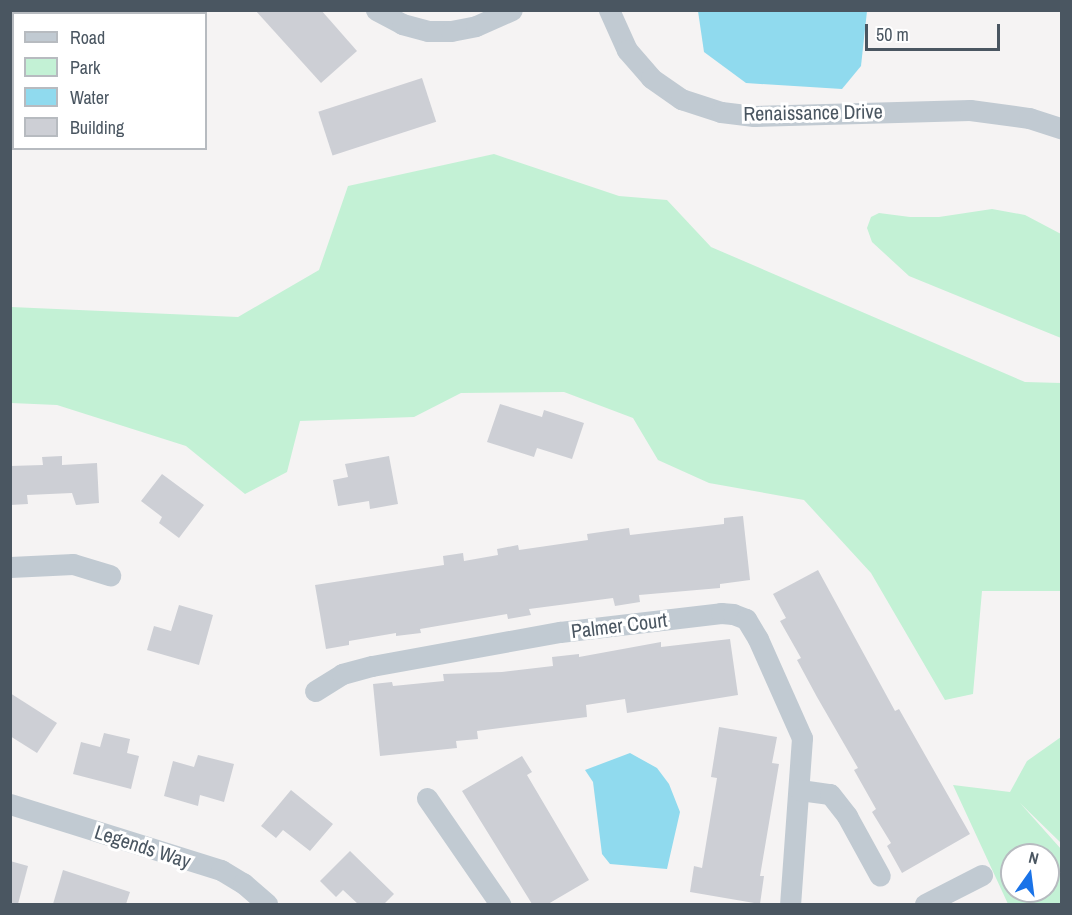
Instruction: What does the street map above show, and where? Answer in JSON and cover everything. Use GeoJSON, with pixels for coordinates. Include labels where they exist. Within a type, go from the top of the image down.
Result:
{"type":"FeatureCollection","features":[{"type":"Feature","properties":{"kind":"street"},"geometry":{"type":"LineString","coordinates":[[376,10],[402,24],[428,31],[451,32],[476,26],[512,10]]}},
{"type":"Feature","properties":{"kind":"street","name":"Renaissance Drive"},"geometry":{"type":"LineString","coordinates":[[609,10],[627,50],[651,78],[681,99],[721,112],[754,116],[970,110],[1029,118],[1062,129]]}},
{"type":"Feature","properties":{"kind":"street"},"geometry":{"type":"LineString","coordinates":[[10,567],[73,564],[110,575]]}},
{"type":"Feature","properties":{"kind":"street","name":"Palmer Court"},"geometry":{"type":"LineString","coordinates":[[315,690],[342,674],[372,666],[560,632],[733,614],[746,619],[799,725],[802,738],[790,904]]}},
{"type":"Feature","properties":{"kind":"street"},"geometry":{"type":"LineString","coordinates":[[800,790],[830,794],[847,816],[880,876]]}},
{"type":"Feature","properties":{"kind":"street"},"geometry":{"type":"LineString","coordinates":[[427,798],[500,904]]}},
{"type":"Feature","properties":{"kind":"street","name":"Legends Way"},"geometry":{"type":"LineString","coordinates":[[10,804],[221,870],[243,883],[267,904]]}},
{"type":"Feature","properties":{"kind":"street"},"geometry":{"type":"LineString","coordinates":[[925,904],[982,875]]}},
{"type":"Feature","properties":{"kind":"green space"},"geometry":{"type":"Polygon","coordinates":[[[494,154],[619,196],[667,200],[711,247],[1025,382],[1061,383],[1061,591],[982,591],[973,694],[945,700],[871,573],[804,500],[709,483],[658,460],[633,418],[564,392],[461,393],[414,417],[300,421],[287,472],[245,494],[186,446],[57,405],[11,403],[11,307],[238,317],[319,270],[348,186],[494,154]]]}},
{"type":"Feature","properties":{"kind":"green space"},"geometry":{"type":"Polygon","coordinates":[[[992,209],[1025,215],[1061,234],[1061,338],[909,276],[872,242],[867,228],[871,217],[879,213],[910,217],[939,217],[992,209]]]}},
{"type":"Feature","properties":{"kind":"green space"},"geometry":{"type":"Polygon","coordinates":[[[1061,737],[1061,843],[1020,803],[1056,843],[1000,843],[1000,887],[953,785],[1010,792],[1027,761],[1061,737]]]}},
{"type":"Feature","properties":{"kind":"green space"},"geometry":{"type":"Polygon","coordinates":[[[1060,848],[1061,904],[1008,904],[1060,903],[1060,848]]]}},
{"type":"Feature","properties":{"kind":"water"},"geometry":{"type":"Polygon","coordinates":[[[698,11],[867,11],[861,66],[842,89],[746,83],[704,52],[698,11]]]}},
{"type":"Feature","properties":{"kind":"water"},"geometry":{"type":"Polygon","coordinates":[[[630,753],[657,768],[669,784],[680,812],[667,869],[610,864],[602,854],[593,782],[585,770],[630,753]]]}},
{"type":"Feature","properties":{"kind":"building"},"geometry":{"type":"Polygon","coordinates":[[[255,10],[321,10],[357,51],[321,83],[255,10]]]}},
{"type":"Feature","properties":{"kind":"building"},"geometry":{"type":"Polygon","coordinates":[[[422,78],[436,122],[333,155],[318,112],[422,78]]]}},
{"type":"Feature","properties":{"kind":"building"},"geometry":{"type":"Polygon","coordinates":[[[500,404],[542,417],[544,410],[584,423],[572,459],[537,448],[534,457],[487,442],[500,404]]]}},
{"type":"Feature","properties":{"kind":"building"},"geometry":{"type":"Polygon","coordinates":[[[62,456],[62,465],[97,463],[99,503],[76,505],[72,493],[27,495],[28,504],[10,505],[10,466],[43,465],[42,457],[62,456]]]}},
{"type":"Feature","properties":{"kind":"building"},"geometry":{"type":"Polygon","coordinates":[[[389,456],[398,504],[370,509],[369,501],[338,506],[333,480],[348,477],[345,464],[389,456]]]}},
{"type":"Feature","properties":{"kind":"building"},"geometry":{"type":"Polygon","coordinates":[[[162,474],[204,505],[179,538],[159,523],[162,517],[141,501],[162,474]]]}},
{"type":"Feature","properties":{"kind":"building"},"geometry":{"type":"Polygon","coordinates":[[[743,516],[750,580],[720,584],[720,588],[639,595],[640,602],[615,606],[613,598],[529,609],[531,615],[508,619],[507,614],[420,629],[421,633],[396,636],[396,633],[349,641],[349,645],[326,649],[315,585],[444,565],[443,556],[463,553],[464,561],[498,555],[497,549],[518,545],[519,550],[588,540],[587,534],[629,528],[630,535],[724,524],[724,518],[743,516]]]}},
{"type":"Feature","properties":{"kind":"building"},"geometry":{"type":"Polygon","coordinates":[[[818,570],[895,711],[899,709],[970,834],[902,873],[887,846],[891,843],[872,812],[876,809],[854,770],[858,768],[797,660],[801,658],[780,621],[786,618],[773,594],[818,570]]]}},
{"type":"Feature","properties":{"kind":"building"},"geometry":{"type":"Polygon","coordinates":[[[179,605],[213,615],[199,665],[147,650],[154,626],[171,631],[179,605]]]}},
{"type":"Feature","properties":{"kind":"building"},"geometry":{"type":"Polygon","coordinates":[[[730,639],[738,695],[627,713],[625,699],[586,705],[587,717],[477,731],[478,739],[456,741],[457,748],[380,756],[373,684],[392,682],[393,686],[444,681],[443,674],[502,672],[553,666],[552,657],[579,654],[579,657],[661,642],[661,647],[730,639]]]}},
{"type":"Feature","properties":{"kind":"building"},"geometry":{"type":"Polygon","coordinates":[[[10,693],[57,723],[37,753],[10,736],[10,693]]]}},
{"type":"Feature","properties":{"kind":"building"},"geometry":{"type":"Polygon","coordinates":[[[719,727],[777,737],[772,763],[779,764],[760,876],[764,876],[760,904],[690,892],[694,866],[702,868],[717,778],[711,777],[719,727]]]}},
{"type":"Feature","properties":{"kind":"building"},"geometry":{"type":"Polygon","coordinates":[[[104,733],[130,739],[127,753],[139,756],[131,789],[73,774],[81,742],[100,747],[104,733]]]}},
{"type":"Feature","properties":{"kind":"building"},"geometry":{"type":"Polygon","coordinates":[[[198,755],[234,764],[224,802],[200,795],[198,806],[164,796],[173,761],[194,767],[198,755]]]}},
{"type":"Feature","properties":{"kind":"building"},"geometry":{"type":"Polygon","coordinates":[[[522,756],[532,772],[527,775],[589,880],[548,904],[532,904],[462,791],[522,756]]]}},
{"type":"Feature","properties":{"kind":"building"},"geometry":{"type":"Polygon","coordinates":[[[291,790],[333,824],[310,851],[283,830],[276,838],[261,826],[291,790]]]}},
{"type":"Feature","properties":{"kind":"building"},"geometry":{"type":"Polygon","coordinates":[[[350,851],[394,894],[384,904],[358,904],[343,890],[336,897],[320,881],[350,851]]]}},
{"type":"Feature","properties":{"kind":"building"},"geometry":{"type":"Polygon","coordinates":[[[10,861],[28,866],[18,904],[10,904],[10,861]]]}},
{"type":"Feature","properties":{"kind":"building"},"geometry":{"type":"Polygon","coordinates":[[[63,870],[130,892],[126,904],[53,904],[63,870]]]}}]}
